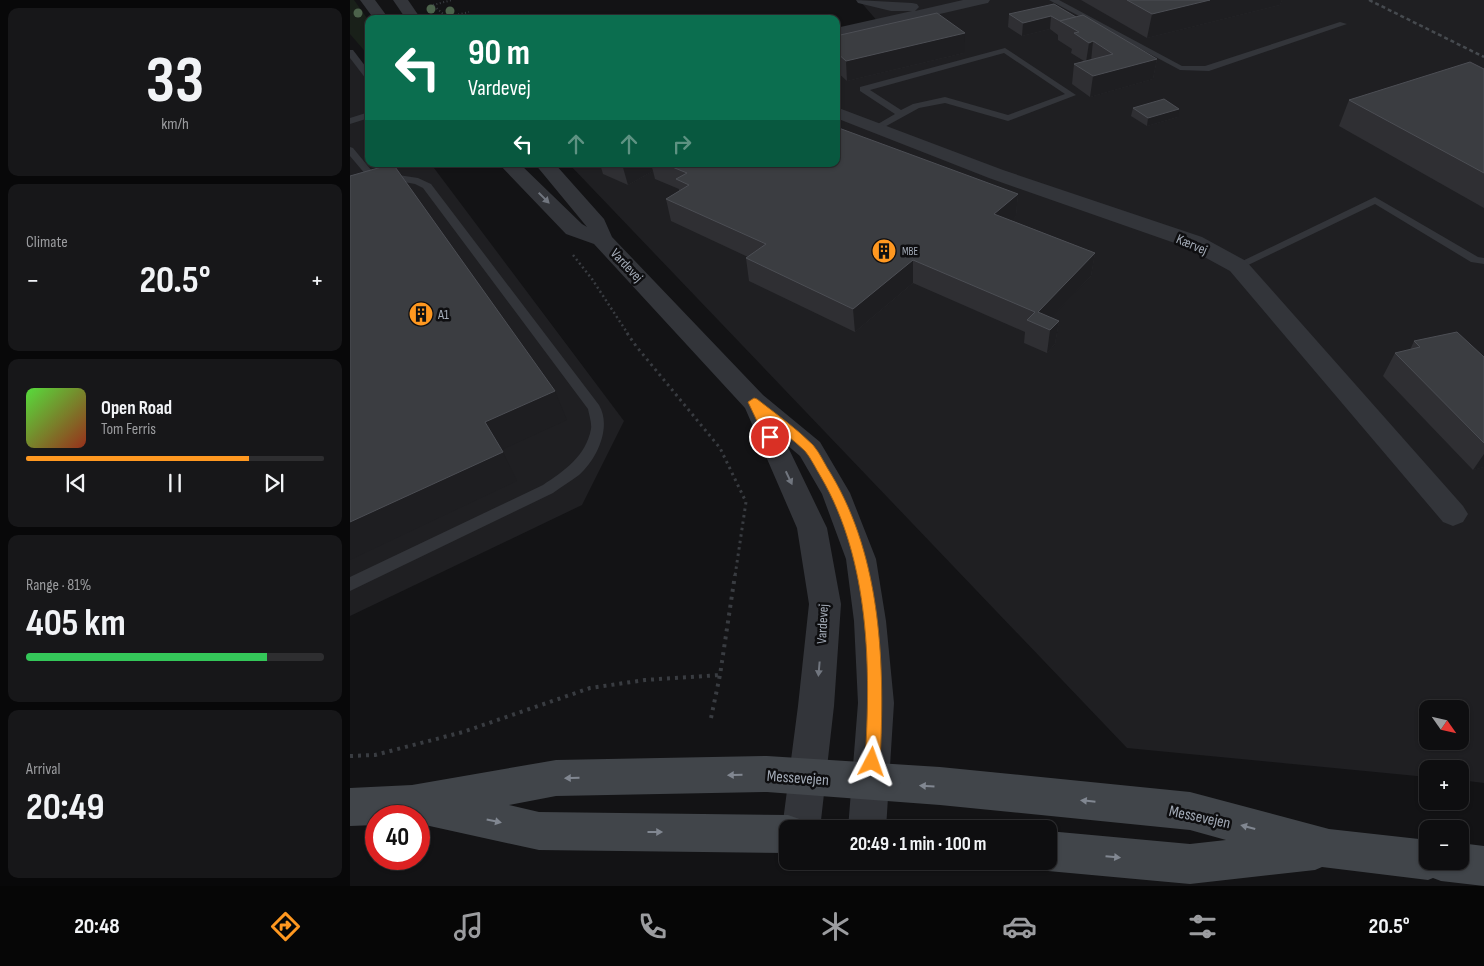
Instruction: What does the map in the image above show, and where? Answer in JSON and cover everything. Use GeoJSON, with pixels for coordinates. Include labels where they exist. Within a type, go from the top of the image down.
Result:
{"type":"FeatureCollection","features":[{"type":"Feature","properties":{"kind":"main road","name":"Messevejen"},"geometry":{"type":"LineString","coordinates":[[350,807],[412,804],[556,778],[767,774],[940,786],[1190,811],[1329,849],[1419,859]]}},
{"type":"Feature","properties":{"kind":"main road","name":"Messevejen"},"geometry":{"type":"LineString","coordinates":[[412,804],[539,831],[779,834]]}},
{"type":"Feature","properties":{"kind":"main road","name":"Messevejen"},"geometry":{"type":"LineString","coordinates":[[1057,852],[1190,864],[1329,849]]}},
{"type":"Feature","properties":{"kind":"main road"},"geometry":{"type":"LineString","coordinates":[[1469,864],[1484,866]]}},
{"type":"Feature","properties":{"kind":"street"},"geometry":{"type":"LineString","coordinates":[[367,0],[379,15]]}},
{"type":"Feature","properties":{"kind":"street"},"geometry":{"type":"LineString","coordinates":[[400,0],[411,15]]}},
{"type":"Feature","properties":{"kind":"street"},"geometry":{"type":"LineString","coordinates":[[847,0],[873,25]]}},
{"type":"Feature","properties":{"kind":"street"},"geometry":{"type":"LineString","coordinates":[[863,0],[898,8],[948,0]]}},
{"type":"Feature","properties":{"kind":"street"},"geometry":{"type":"LineString","coordinates":[[840,32],[983,0]]}},
{"type":"Feature","properties":{"kind":"street","name":"Kærvej"},"geometry":{"type":"LineString","coordinates":[[840,114],[996,174],[1194,242],[1238,266],[1453,514]]}},
{"type":"Feature","properties":{"kind":"street","name":"Vardevej"},"geometry":{"type":"LineString","coordinates":[[512,167],[574,229],[602,239]]}},
{"type":"Feature","properties":{"kind":"street","name":"Vardevej"},"geometry":{"type":"LineString","coordinates":[[548,167],[597,223],[602,239],[754,402],[810,449],[836,493],[860,559],[870,621],[876,703],[868,820]]}},
{"type":"Feature","properties":{"kind":"street","name":"Vardevej"},"geometry":{"type":"LineString","coordinates":[[754,402],[812,528],[825,604],[816,706],[802,820]]}},
{"type":"Feature","properties":{"kind":"lane"},"geometry":{"type":"LineString","coordinates":[[1053,0],[1180,68],[1206,69],[1343,24]]}},
{"type":"Feature","properties":{"kind":"lane"},"geometry":{"type":"LineString","coordinates":[[876,128],[916,106],[946,100],[1008,118],[1072,95],[1005,50],[863,89],[900,114]]}},
{"type":"Feature","properties":{"kind":"lane"},"geometry":{"type":"LineString","coordinates":[[350,52],[365,72]]}},
{"type":"Feature","properties":{"kind":"lane"},"geometry":{"type":"LineString","coordinates":[[350,121],[365,116]]}},
{"type":"Feature","properties":{"kind":"lane"},"geometry":{"type":"LineString","coordinates":[[350,150],[369,172],[418,181],[427,186],[594,408],[598,427],[591,448],[575,470],[548,489],[350,584]]}},
{"type":"Feature","properties":{"kind":"lane"},"geometry":{"type":"LineString","coordinates":[[1238,266],[1375,200],[1475,260],[1484,261]]}},
{"type":"Feature","properties":{"kind":"path"},"geometry":{"type":"LineString","coordinates":[[427,0],[445,15]]}},
{"type":"Feature","properties":{"kind":"path"},"geometry":{"type":"LineString","coordinates":[[433,5],[452,0]]}},
{"type":"Feature","properties":{"kind":"path"},"geometry":{"type":"LineString","coordinates":[[458,15],[469,12]]}},
{"type":"Feature","properties":{"kind":"path"},"geometry":{"type":"LineString","coordinates":[[568,249],[592,279],[636,346],[720,448],[746,502],[720,675],[710,718]]}},
{"type":"Feature","properties":{"kind":"path"},"geometry":{"type":"LineString","coordinates":[[350,756],[375,755],[463,732],[590,688],[645,680],[720,675]]}},
{"type":"Feature","properties":{"kind":"shaded area"},"geometry":{"type":"Polygon","coordinates":[[[350,0],[354,0],[365,15],[365,51],[350,34],[350,0]]]}},
{"type":"Feature","properties":{"kind":"shaded area"},"geometry":{"type":"Polygon","coordinates":[[[859,0],[1484,0],[1484,783],[1469,781],[1469,760],[1419,760],[1419,776],[1127,748],[572,167],[840,167],[840,42],[886,31],[859,0]]]}},
{"type":"Feature","properties":{"kind":"shaded area"},"geometry":{"type":"Polygon","coordinates":[[[350,55],[365,75],[365,167],[433,167],[624,421],[582,505],[350,616],[350,55]]]}},
{"type":"Feature","properties":{"kind":"building"},"geometry":{"type":"Polygon","coordinates":[[[1127,0],[1210,0],[1152,14],[1127,0]]]}},
{"type":"Feature","properties":{"kind":"building"},"geometry":{"type":"Polygon","coordinates":[[[1054,4],[1076,17],[1060,21],[1051,16],[1023,23],[1009,14],[1054,4]]]}},
{"type":"Feature","properties":{"kind":"building"},"geometry":{"type":"Polygon","coordinates":[[[937,13],[965,33],[846,61],[840,56],[840,35],[937,13]]]}},
{"type":"Feature","properties":{"kind":"building"},"geometry":{"type":"Polygon","coordinates":[[[1083,15],[1157,59],[1093,76],[1074,64],[1113,54],[1093,41],[1089,43],[1074,33],[1079,32],[1060,21],[1083,15]]]}},
{"type":"Feature","properties":{"kind":"building"},"geometry":{"type":"Polygon","coordinates":[[[1470,62],[1484,69],[1484,173],[1349,100],[1470,62]]]}},
{"type":"Feature","properties":{"kind":"building"},"geometry":{"type":"Polygon","coordinates":[[[1164,99],[1179,109],[1148,118],[1133,108],[1164,99]]]}},
{"type":"Feature","properties":{"kind":"building","name":"MBE"},"geometry":{"type":"Polygon","coordinates":[[[840,128],[1018,194],[994,214],[1095,253],[1038,312],[1059,321],[1050,330],[1027,320],[1035,312],[913,260],[853,309],[746,258],[766,244],[666,199],[689,185],[676,179],[687,173],[672,167],[840,167],[840,128]]]}},
{"type":"Feature","properties":{"kind":"building","name":"A1"},"geometry":{"type":"Polygon","coordinates":[[[382,167],[395,167],[555,391],[485,422],[503,452],[350,522],[350,176],[382,167]]]}},
{"type":"Feature","properties":{"kind":"building"},"geometry":{"type":"Polygon","coordinates":[[[1457,332],[1484,357],[1484,443],[1395,353],[1420,347],[1414,341],[1457,332]]]}},
{"type":"Feature","properties":{"kind":"railway"},"geometry":{"type":"LineString","coordinates":[[1369,0],[1484,57]]}},
{"type":"Feature","properties":{"kind":"place","name":"MBE"},"geometry":{"type":"Point","coordinates":[884,251]}},
{"type":"Feature","properties":{"kind":"place","name":"A1"},"geometry":{"type":"Point","coordinates":[421,314]}},
{"type":"Feature","properties":{"kind":"route"},"geometry":{"type":"LineString","coordinates":[[770,437],[754,402],[810,449],[836,493],[860,559],[870,621],[876,703],[872,762]]}}]}
